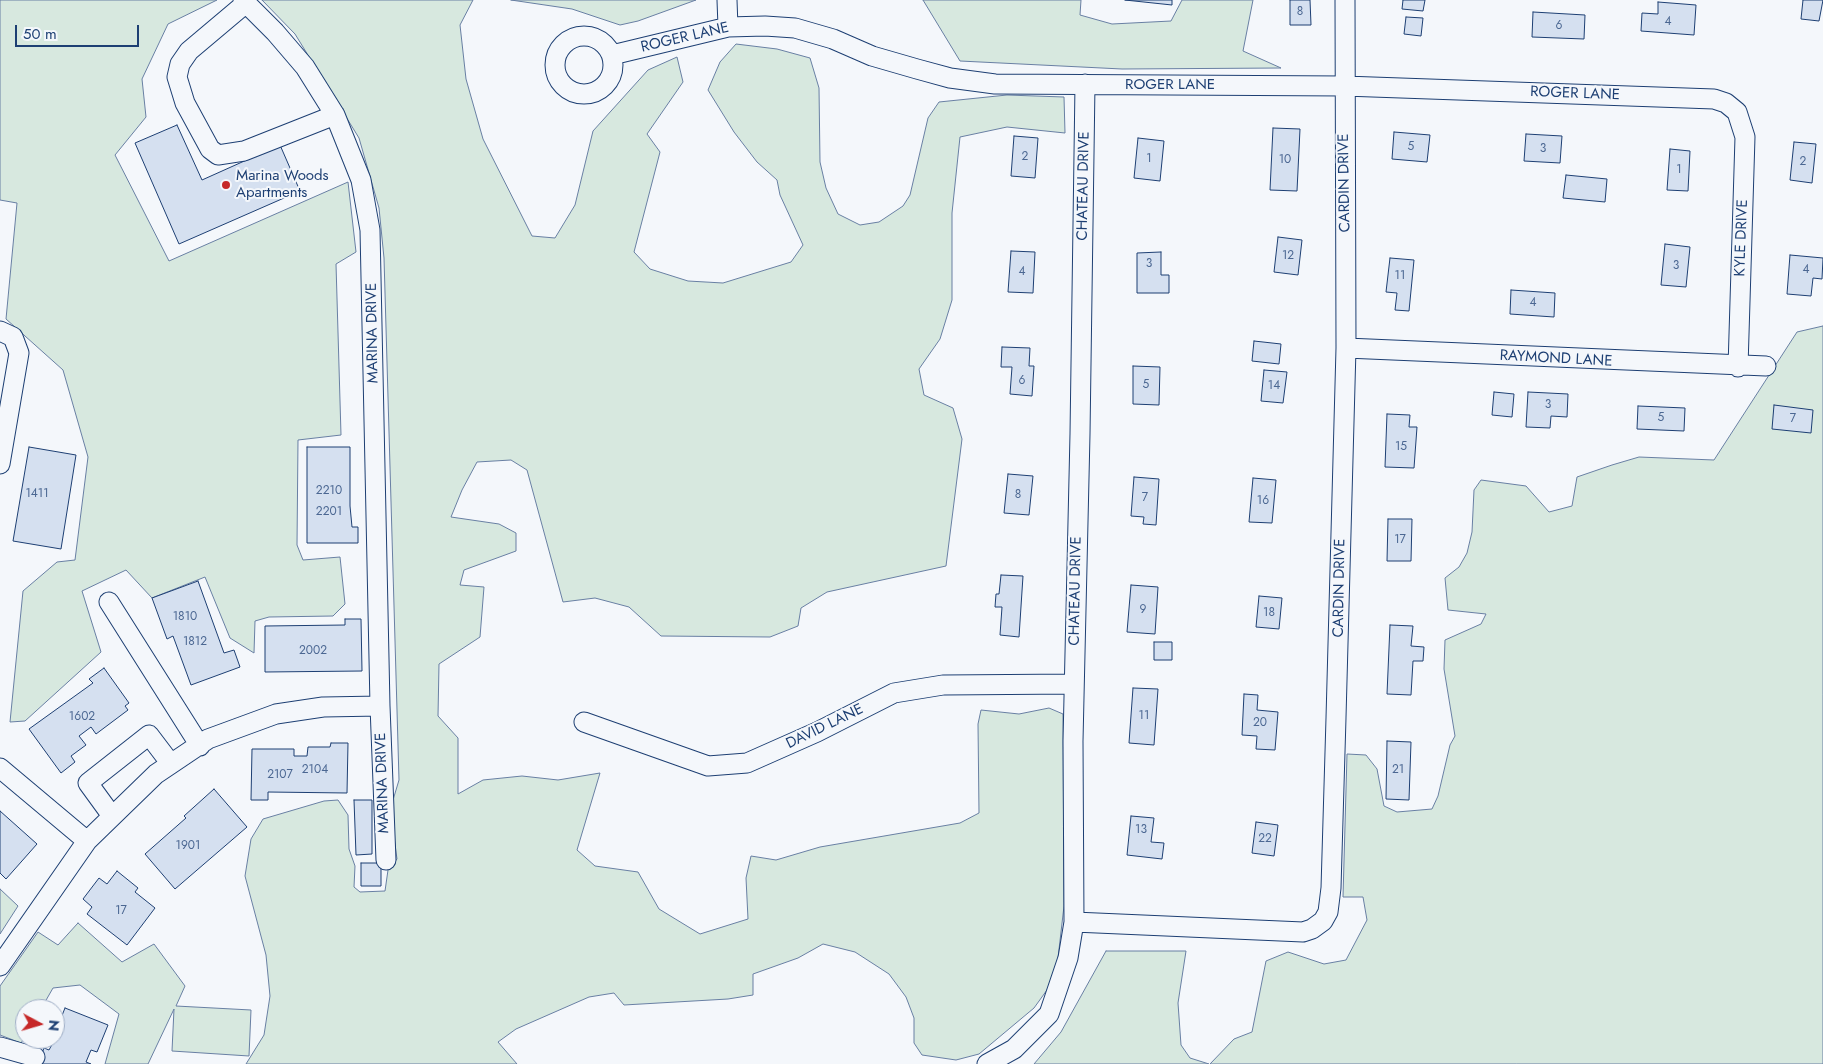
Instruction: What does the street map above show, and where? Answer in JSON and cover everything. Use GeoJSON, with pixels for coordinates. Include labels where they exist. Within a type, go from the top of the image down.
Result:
{"type":"FeatureCollection","features":[{"type":"Feature","properties":{"kind":"street"},"geometry":{"type":"LineString","coordinates":[[727,0],[728,27]]}},
{"type":"Feature","properties":{"kind":"street","name":"CARDIN DRIVE"},"geometry":{"type":"LineString","coordinates":[[1074,922],[1302,932],[1312,929],[1323,921],[1328,912],[1336,718],[1346,348],[1345,0]]}},
{"type":"Feature","properties":{"kind":"street"},"geometry":{"type":"LineString","coordinates":[[244,1],[189,50],[180,64],[176,76],[185,103],[210,150],[218,155],[244,151],[335,115]]}},
{"type":"Feature","properties":{"kind":"street","name":"MARINA DRIVE"},"geometry":{"type":"LineString","coordinates":[[244,1],[275,32],[304,67],[335,115],[361,180],[370,230],[380,706],[386,860]]}},
{"type":"Feature","properties":{"kind":"street","name":"ROGER LANE"},"geometry":{"type":"LineString","coordinates":[[612,55],[728,27],[795,28],[833,39],[872,56],[966,81],[995,84],[1344,86],[1714,98],[1726,103],[1737,112]]}},
{"type":"Feature","properties":{"kind":"street","name":"CHATEAU DRIVE"},"geometry":{"type":"LineString","coordinates":[[987,1064],[1014,1049],[1049,1014],[1068,958],[1074,922],[1074,684],[1085,84]]}},
{"type":"Feature","properties":{"kind":"street","name":"KYLE DRIVE"},"geometry":{"type":"LineString","coordinates":[[1737,112],[1746,137],[1738,367]]}},
{"type":"Feature","properties":{"kind":"street"},"geometry":{"type":"LineString","coordinates":[[0,331],[13,337],[19,354],[14,392],[0,464]]}},
{"type":"Feature","properties":{"kind":"street","name":"RAYMOND LANE"},"geometry":{"type":"LineString","coordinates":[[1346,348],[1738,367],[1766,366]]}},
{"type":"Feature","properties":{"kind":"street"},"geometry":{"type":"LineString","coordinates":[[109,602],[200,746]]}},
{"type":"Feature","properties":{"kind":"street","name":"DAVID LANE"},"geometry":{"type":"LineString","coordinates":[[584,722],[708,766],[747,763],[817,732],[894,692],[943,685],[1074,684]]}},
{"type":"Feature","properties":{"kind":"street"},"geometry":{"type":"LineString","coordinates":[[0,966],[87,841],[156,774],[208,739],[276,714],[323,707],[380,706]]}},
{"type":"Feature","properties":{"kind":"street"},"geometry":{"type":"LineString","coordinates":[[112,816],[88,783],[149,735],[171,764]]}},
{"type":"Feature","properties":{"kind":"street"},"geometry":{"type":"LineString","coordinates":[[0,768],[87,841]]}},
{"type":"Feature","properties":{"kind":"street"},"geometry":{"type":"LineString","coordinates":[[0,1047],[35,1058]]}},
{"type":"Feature","properties":{"kind":"shaded area"},"geometry":{"type":"Polygon","coordinates":[[[0,0],[217,0],[168,24],[142,79],[146,117],[115,155],[169,261],[348,182],[356,252],[336,264],[341,435],[298,440],[297,545],[303,560],[340,557],[345,604],[333,616],[269,617],[255,621],[254,653],[230,638],[205,577],[152,598],[126,570],[82,591],[101,652],[25,721],[10,722],[23,591],[57,562],[75,560],[88,457],[63,370],[6,319],[17,203],[0,200],[0,0]]]}},
{"type":"Feature","properties":{"kind":"shaded area"},"geometry":{"type":"Polygon","coordinates":[[[262,0],[473,0],[460,25],[466,79],[483,139],[532,236],[555,238],[575,205],[593,131],[648,70],[677,57],[683,82],[647,134],[660,152],[634,252],[650,269],[688,281],[723,283],[791,262],[803,245],[780,195],[777,180],[757,162],[734,132],[708,90],[720,62],[736,44],[777,49],[810,58],[819,88],[820,162],[826,188],[838,214],[860,225],[879,222],[903,206],[910,195],[928,118],[939,102],[1007,95],[1064,97],[1065,133],[1007,127],[960,137],[952,213],[952,300],[940,339],[919,369],[924,395],[953,408],[962,439],[946,566],[827,592],[801,608],[798,626],[770,637],[661,636],[629,607],[595,598],[563,602],[527,470],[511,460],[477,462],[462,490],[451,517],[499,524],[516,533],[516,551],[464,570],[460,585],[484,587],[480,637],[439,664],[438,716],[458,738],[458,794],[483,780],[522,776],[558,780],[600,773],[577,850],[595,866],[638,872],[659,909],[700,934],[748,919],[746,878],[751,856],[776,860],[820,847],[960,823],[979,813],[978,724],[981,710],[1019,714],[1049,708],[1063,714],[1064,906],[1058,958],[1052,983],[1034,1008],[979,1054],[956,1060],[922,1055],[914,1043],[914,1018],[906,997],[889,974],[855,952],[823,944],[798,958],[753,974],[753,995],[728,999],[624,1005],[614,993],[589,997],[516,1029],[498,1042],[517,1064],[246,1064],[264,1035],[270,996],[266,955],[245,876],[251,839],[263,819],[324,801],[338,800],[348,815],[349,849],[355,866],[354,887],[360,892],[385,891],[388,870],[397,859],[393,830],[393,800],[399,780],[384,258],[379,208],[359,138],[295,34],[262,0]]]}},
{"type":"Feature","properties":{"kind":"shaded area"},"geometry":{"type":"Polygon","coordinates":[[[511,0],[696,0],[638,21],[620,25],[572,9],[511,0]]]}},
{"type":"Feature","properties":{"kind":"shaded area"},"geometry":{"type":"Polygon","coordinates":[[[923,0],[1081,0],[1080,15],[1112,24],[1171,21],[1182,0],[1253,0],[1243,51],[1281,68],[1122,69],[960,61],[923,0]]]}},
{"type":"Feature","properties":{"kind":"shaded area"},"geometry":{"type":"Polygon","coordinates":[[[1823,326],[1823,1064],[1210,1064],[1234,1039],[1252,1032],[1266,961],[1288,952],[1324,964],[1346,960],[1367,920],[1363,897],[1343,897],[1347,754],[1366,755],[1377,769],[1384,806],[1397,812],[1432,809],[1438,796],[1450,745],[1455,736],[1444,669],[1445,640],[1481,624],[1486,614],[1448,610],[1445,578],[1459,567],[1467,553],[1472,532],[1474,490],[1481,480],[1526,486],[1549,512],[1572,506],[1577,477],[1612,465],[1639,457],[1714,460],[1797,332],[1823,326]]]}},
{"type":"Feature","properties":{"kind":"shaded area"},"geometry":{"type":"Polygon","coordinates":[[[0,889],[18,906],[0,934],[0,889]]]}},
{"type":"Feature","properties":{"kind":"shaded area"},"geometry":{"type":"Polygon","coordinates":[[[78,923],[122,962],[154,944],[185,986],[176,1006],[251,1010],[249,1056],[172,1051],[174,1009],[148,1064],[105,1064],[119,1014],[80,985],[53,988],[47,999],[15,999],[15,1041],[0,1035],[0,986],[38,932],[58,945],[78,923]]]}},
{"type":"Feature","properties":{"kind":"shaded area"},"geometry":{"type":"Polygon","coordinates":[[[1106,951],[1186,951],[1178,1003],[1181,1045],[1190,1058],[1209,1064],[1034,1064],[1061,1032],[1106,951]]]}},
{"type":"Feature","properties":{"kind":"building"},"geometry":{"type":"Polygon","coordinates":[[[1125,0],[1172,0],[1172,5],[1125,0]]]}},
{"type":"Feature","properties":{"kind":"building"},"geometry":{"type":"Polygon","coordinates":[[[1290,0],[1310,0],[1311,25],[1290,25],[1290,0]]]}},
{"type":"Feature","properties":{"kind":"building"},"geometry":{"type":"Polygon","coordinates":[[[1403,0],[1425,0],[1423,11],[1402,9],[1403,0]]]}},
{"type":"Feature","properties":{"kind":"building"},"geometry":{"type":"Polygon","coordinates":[[[1803,0],[1823,0],[1819,21],[1801,19],[1803,0]]]}},
{"type":"Feature","properties":{"kind":"building"},"geometry":{"type":"Polygon","coordinates":[[[1658,2],[1696,5],[1694,35],[1641,31],[1642,13],[1658,14],[1658,2]]]}},
{"type":"Feature","properties":{"kind":"building"},"geometry":{"type":"Polygon","coordinates":[[[1533,12],[1585,15],[1584,39],[1532,37],[1533,12]]]}},
{"type":"Feature","properties":{"kind":"building"},"geometry":{"type":"Polygon","coordinates":[[[1406,17],[1423,18],[1421,36],[1404,34],[1406,17]]]}},
{"type":"Feature","properties":{"kind":"building","name":"Marina Woods Apartments"},"geometry":{"type":"Polygon","coordinates":[[[177,125],[202,180],[280,145],[300,191],[179,244],[135,143],[177,125]]]}},
{"type":"Feature","properties":{"kind":"building"},"geometry":{"type":"Polygon","coordinates":[[[1273,128],[1300,129],[1297,191],[1270,190],[1273,128]]]}},
{"type":"Feature","properties":{"kind":"building"},"geometry":{"type":"Polygon","coordinates":[[[1394,132],[1430,135],[1427,162],[1392,159],[1394,132]]]}},
{"type":"Feature","properties":{"kind":"building"},"geometry":{"type":"Polygon","coordinates":[[[1526,134],[1562,136],[1560,163],[1524,161],[1526,134]]]}},
{"type":"Feature","properties":{"kind":"building"},"geometry":{"type":"Polygon","coordinates":[[[1014,136],[1038,138],[1035,178],[1011,176],[1014,136]]]}},
{"type":"Feature","properties":{"kind":"building"},"geometry":{"type":"Polygon","coordinates":[[[1138,138],[1164,141],[1160,181],[1134,178],[1138,138]]]}},
{"type":"Feature","properties":{"kind":"building"},"geometry":{"type":"Polygon","coordinates":[[[1794,142],[1816,144],[1812,183],[1790,180],[1794,142]]]}},
{"type":"Feature","properties":{"kind":"building"},"geometry":{"type":"Polygon","coordinates":[[[1670,149],[1690,151],[1688,191],[1667,190],[1670,149]]]}},
{"type":"Feature","properties":{"kind":"building"},"geometry":{"type":"Polygon","coordinates":[[[1566,175],[1607,179],[1605,202],[1563,198],[1566,175]]]}},
{"type":"Feature","properties":{"kind":"building"},"geometry":{"type":"Polygon","coordinates":[[[1278,237],[1302,240],[1298,275],[1274,272],[1278,237]]]}},
{"type":"Feature","properties":{"kind":"building"},"geometry":{"type":"Polygon","coordinates":[[[1665,244],[1690,247],[1686,287],[1661,285],[1665,244]]]}},
{"type":"Feature","properties":{"kind":"building"},"geometry":{"type":"Polygon","coordinates":[[[1011,251],[1035,252],[1033,293],[1008,292],[1011,251]]]}},
{"type":"Feature","properties":{"kind":"building"},"geometry":{"type":"Polygon","coordinates":[[[1161,252],[1161,275],[1169,275],[1169,293],[1137,293],[1137,253],[1161,252]]]}},
{"type":"Feature","properties":{"kind":"building"},"geometry":{"type":"Polygon","coordinates":[[[1790,255],[1823,258],[1822,279],[1813,278],[1811,296],[1787,294],[1790,255]]]}},
{"type":"Feature","properties":{"kind":"building"},"geometry":{"type":"Polygon","coordinates":[[[1390,258],[1414,260],[1409,311],[1395,310],[1397,293],[1386,292],[1390,258]]]}},
{"type":"Feature","properties":{"kind":"building"},"geometry":{"type":"Polygon","coordinates":[[[1511,290],[1555,293],[1554,317],[1510,314],[1511,290]]]}},
{"type":"Feature","properties":{"kind":"building"},"geometry":{"type":"Polygon","coordinates":[[[1254,341],[1281,344],[1279,364],[1252,361],[1254,341]]]}},
{"type":"Feature","properties":{"kind":"building"},"geometry":{"type":"Polygon","coordinates":[[[1002,347],[1030,348],[1029,366],[1034,366],[1032,396],[1010,394],[1012,367],[1001,367],[1002,347]]]}},
{"type":"Feature","properties":{"kind":"building"},"geometry":{"type":"Polygon","coordinates":[[[1133,366],[1160,367],[1159,405],[1133,404],[1133,366]]]}},
{"type":"Feature","properties":{"kind":"building"},"geometry":{"type":"Polygon","coordinates":[[[1264,370],[1287,372],[1283,403],[1261,401],[1264,370]]]}},
{"type":"Feature","properties":{"kind":"building"},"geometry":{"type":"Polygon","coordinates":[[[1494,392],[1514,394],[1512,417],[1492,415],[1494,392]]]}},
{"type":"Feature","properties":{"kind":"building"},"geometry":{"type":"Polygon","coordinates":[[[1528,392],[1568,394],[1567,417],[1551,416],[1550,428],[1526,427],[1528,392]]]}},
{"type":"Feature","properties":{"kind":"building"},"geometry":{"type":"Polygon","coordinates":[[[1774,405],[1813,410],[1811,433],[1772,429],[1774,405]]]}},
{"type":"Feature","properties":{"kind":"building"},"geometry":{"type":"Polygon","coordinates":[[[1638,406],[1685,408],[1684,431],[1637,429],[1638,406]]]}},
{"type":"Feature","properties":{"kind":"building"},"geometry":{"type":"Polygon","coordinates":[[[1387,414],[1410,415],[1409,427],[1417,427],[1414,468],[1385,467],[1387,414]]]}},
{"type":"Feature","properties":{"kind":"building"},"geometry":{"type":"Polygon","coordinates":[[[29,447],[76,455],[61,549],[13,541],[29,447]]]}},
{"type":"Feature","properties":{"kind":"building"},"geometry":{"type":"Polygon","coordinates":[[[307,447],[350,447],[350,506],[352,527],[358,527],[358,543],[307,543],[307,447]]]}},
{"type":"Feature","properties":{"kind":"building"},"geometry":{"type":"Polygon","coordinates":[[[1008,474],[1033,476],[1029,515],[1004,513],[1008,474]]]}},
{"type":"Feature","properties":{"kind":"building"},"geometry":{"type":"Polygon","coordinates":[[[1134,477],[1159,479],[1156,525],[1143,524],[1144,517],[1131,516],[1134,477]]]}},
{"type":"Feature","properties":{"kind":"building"},"geometry":{"type":"Polygon","coordinates":[[[1253,478],[1276,480],[1272,523],[1249,522],[1253,478]]]}},
{"type":"Feature","properties":{"kind":"building"},"geometry":{"type":"Polygon","coordinates":[[[1388,519],[1412,519],[1411,561],[1387,561],[1388,519]]]}},
{"type":"Feature","properties":{"kind":"building"},"geometry":{"type":"Polygon","coordinates":[[[1001,575],[1023,576],[1019,637],[1000,635],[1002,607],[995,607],[996,594],[999,594],[1001,575]]]}},
{"type":"Feature","properties":{"kind":"building"},"geometry":{"type":"Polygon","coordinates":[[[198,581],[224,653],[234,650],[240,667],[191,685],[173,636],[167,639],[152,598],[198,581]]]}},
{"type":"Feature","properties":{"kind":"building"},"geometry":{"type":"Polygon","coordinates":[[[1131,585],[1158,587],[1155,634],[1127,632],[1131,585]]]}},
{"type":"Feature","properties":{"kind":"building"},"geometry":{"type":"Polygon","coordinates":[[[1259,596],[1282,598],[1279,629],[1256,627],[1259,596]]]}},
{"type":"Feature","properties":{"kind":"building"},"geometry":{"type":"Polygon","coordinates":[[[345,619],[361,619],[362,671],[265,672],[265,626],[345,625],[345,619]]]}},
{"type":"Feature","properties":{"kind":"building"},"geometry":{"type":"Polygon","coordinates":[[[1390,625],[1413,626],[1411,646],[1424,647],[1423,661],[1413,661],[1411,695],[1387,694],[1390,625]]]}},
{"type":"Feature","properties":{"kind":"building"},"geometry":{"type":"Polygon","coordinates":[[[1154,642],[1172,642],[1172,660],[1154,660],[1154,642]]]}},
{"type":"Feature","properties":{"kind":"building"},"geometry":{"type":"Polygon","coordinates":[[[104,668],[129,703],[125,706],[128,710],[96,734],[91,727],[79,736],[86,745],[71,756],[75,762],[61,773],[29,729],[93,683],[89,679],[104,668]]]}},
{"type":"Feature","properties":{"kind":"building"},"geometry":{"type":"Polygon","coordinates":[[[1133,688],[1158,689],[1154,745],[1129,743],[1133,688]]]}},
{"type":"Feature","properties":{"kind":"building"},"geometry":{"type":"Polygon","coordinates":[[[1244,694],[1258,695],[1257,710],[1278,712],[1275,750],[1256,749],[1257,736],[1242,735],[1244,694]]]}},
{"type":"Feature","properties":{"kind":"building"},"geometry":{"type":"Polygon","coordinates":[[[1387,741],[1411,742],[1409,800],[1386,799],[1387,741]]]}},
{"type":"Feature","properties":{"kind":"building"},"geometry":{"type":"Polygon","coordinates":[[[331,743],[348,743],[347,793],[268,792],[268,800],[251,800],[252,749],[294,749],[294,756],[307,756],[308,747],[330,747],[331,743]]]}},
{"type":"Feature","properties":{"kind":"building"},"geometry":{"type":"Polygon","coordinates":[[[214,789],[247,827],[175,889],[145,854],[186,818],[184,816],[214,789]]]}},
{"type":"Feature","properties":{"kind":"building"},"geometry":{"type":"Polygon","coordinates":[[[354,800],[372,800],[372,854],[356,855],[354,800]]]}},
{"type":"Feature","properties":{"kind":"building"},"geometry":{"type":"Polygon","coordinates":[[[0,811],[37,844],[6,879],[0,873],[0,811]]]}},
{"type":"Feature","properties":{"kind":"building"},"geometry":{"type":"Polygon","coordinates":[[[1131,816],[1154,818],[1151,842],[1164,843],[1162,859],[1127,855],[1131,816]]]}},
{"type":"Feature","properties":{"kind":"building"},"geometry":{"type":"Polygon","coordinates":[[[1256,822],[1278,825],[1274,856],[1252,853],[1256,822]]]}},
{"type":"Feature","properties":{"kind":"building"},"geometry":{"type":"Polygon","coordinates":[[[361,863],[381,863],[381,886],[361,886],[361,863]]]}},
{"type":"Feature","properties":{"kind":"building"},"geometry":{"type":"Polygon","coordinates":[[[117,871],[138,888],[135,892],[155,908],[127,945],[87,914],[92,907],[83,899],[99,878],[107,884],[117,871]]]}},
{"type":"Feature","properties":{"kind":"building"},"geometry":{"type":"Polygon","coordinates":[[[65,1008],[108,1025],[97,1052],[91,1050],[86,1062],[91,1064],[38,1064],[44,1049],[65,1049],[65,1008]]]}},
{"type":"Feature","properties":{"kind":"place","name":"Marina Woods Apartments"},"geometry":{"type":"Point","coordinates":[226,185]}}]}
